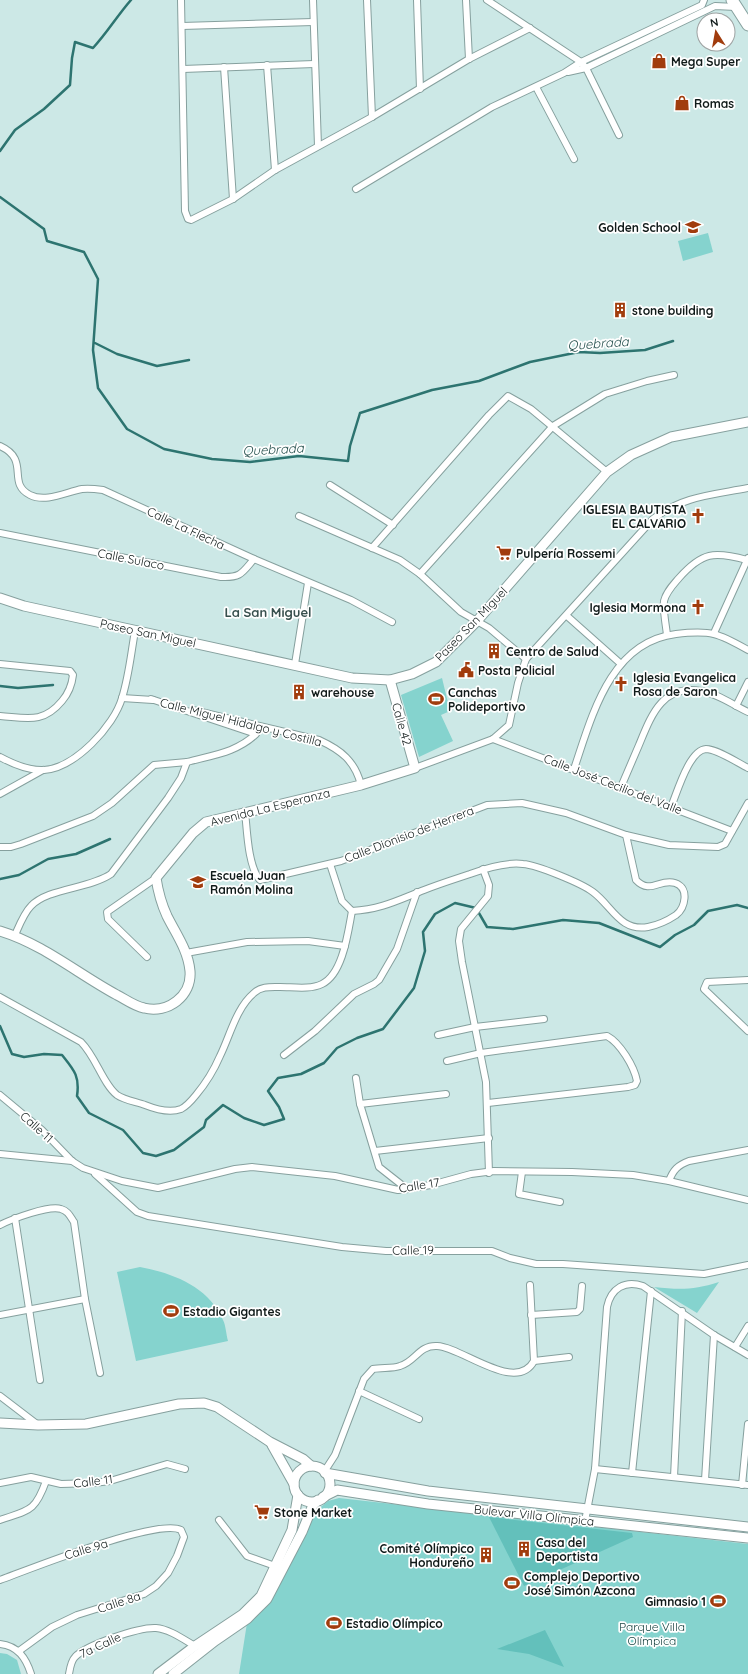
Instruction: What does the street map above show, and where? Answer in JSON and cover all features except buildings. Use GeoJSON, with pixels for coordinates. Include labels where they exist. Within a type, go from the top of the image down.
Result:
{"type":"FeatureCollection","features":[{"type":"Feature","properties":{"kind":"highway"},"geometry":{"type":"LineString","coordinates":[[736,7],[748,25]]}},
{"type":"Feature","properties":{"kind":"main road"},"geometry":{"type":"LineString","coordinates":[[736,7],[748,32]]}},
{"type":"Feature","properties":{"kind":"main road","name":"Paseo San Miguel"},"geometry":{"type":"LineString","coordinates":[[0,598],[24,606],[135,631],[295,664],[352,678],[390,680],[412,674],[436,662],[477,621],[607,472],[631,455],[671,437],[748,422]]}},
{"type":"Feature","properties":{"kind":"main road","name":"Calle 42"},"geometry":{"type":"LineString","coordinates":[[390,680],[415,768]]}},
{"type":"Feature","properties":{"kind":"main road","name":"Avenida La Esperanza"},"geometry":{"type":"LineString","coordinates":[[156,878],[193,833],[206,822],[245,811],[361,785],[415,768]]}},
{"type":"Feature","properties":{"kind":"main road"},"geometry":{"type":"LineString","coordinates":[[0,931],[15,935],[48,953],[107,990],[142,1008],[160,1010],[169,1006],[186,992],[190,974],[189,962],[186,953],[179,936],[164,910],[159,896],[156,878]]}},
{"type":"Feature","properties":{"kind":"main road"},"geometry":{"type":"LineString","coordinates":[[0,1423],[38,1425],[86,1424],[178,1404],[198,1403],[217,1407],[270,1442],[303,1459],[311,1466]]}},
{"type":"Feature","properties":{"kind":"main road"},"geometry":{"type":"LineString","coordinates":[[158,1674],[195,1646],[232,1622],[252,1606],[261,1596],[292,1530],[298,1495],[294,1484],[270,1442]]}},
{"type":"Feature","properties":{"kind":"main road"},"geometry":{"type":"LineString","coordinates":[[173,1674],[215,1641],[247,1619],[267,1599],[305,1526],[313,1505],[329,1488],[328,1478],[325,1472],[311,1466],[305,1467],[297,1474],[294,1484]]}},
{"type":"Feature","properties":{"kind":"main road","name":"Bulevar Villa Olímpica"},"geometry":{"type":"LineString","coordinates":[[325,1472],[428,1491],[748,1527]]}},
{"type":"Feature","properties":{"kind":"main road","name":"Bulevar Villa Olímpica"},"geometry":{"type":"LineString","coordinates":[[320,1499],[337,1490],[428,1504],[748,1538]]}},
{"type":"Feature","properties":{"kind":"main road"},"geometry":{"type":"LineString","coordinates":[[305,1526],[322,1502],[330,1496],[347,1492]]}},
{"type":"Feature","properties":{"kind":"main road"},"geometry":{"type":"LineString","coordinates":[[298,1495],[307,1501],[320,1499]]}},
{"type":"Feature","properties":{"kind":"street"},"geometry":{"type":"LineString","coordinates":[[181,0],[185,215],[188,219],[196,219],[233,199],[275,170],[372,117],[469,59],[530,28]]}},
{"type":"Feature","properties":{"kind":"street"},"geometry":{"type":"LineString","coordinates":[[312,0],[318,146]]}},
{"type":"Feature","properties":{"kind":"street"},"geometry":{"type":"LineString","coordinates":[[367,0],[372,117]]}},
{"type":"Feature","properties":{"kind":"street"},"geometry":{"type":"LineString","coordinates":[[417,0],[420,89]]}},
{"type":"Feature","properties":{"kind":"street"},"geometry":{"type":"LineString","coordinates":[[466,0],[469,59]]}},
{"type":"Feature","properties":{"kind":"street"},"geometry":{"type":"LineString","coordinates":[[487,0],[581,62],[586,68],[619,135]]}},
{"type":"Feature","properties":{"kind":"street"},"geometry":{"type":"LineString","coordinates":[[356,189],[492,107],[564,73],[581,62],[702,5],[705,0],[715,6],[736,7]]}},
{"type":"Feature","properties":{"kind":"street"},"geometry":{"type":"LineString","coordinates":[[564,73],[586,68],[715,6]]}},
{"type":"Feature","properties":{"kind":"street"},"geometry":{"type":"LineString","coordinates":[[182,26],[313,22]]}},
{"type":"Feature","properties":{"kind":"street"},"geometry":{"type":"LineString","coordinates":[[183,69],[314,64]]}},
{"type":"Feature","properties":{"kind":"street"},"geometry":{"type":"LineString","coordinates":[[267,65],[275,170]]}},
{"type":"Feature","properties":{"kind":"street"},"geometry":{"type":"LineString","coordinates":[[224,67],[233,199]]}},
{"type":"Feature","properties":{"kind":"street"},"geometry":{"type":"LineString","coordinates":[[536,87],[574,159]]}},
{"type":"Feature","properties":{"kind":"street"},"geometry":{"type":"LineString","coordinates":[[420,574],[553,426],[605,394],[642,382],[674,375]]}},
{"type":"Feature","properties":{"kind":"street"},"geometry":{"type":"LineString","coordinates":[[372,548],[489,415],[508,396],[531,409],[607,472]]}},
{"type":"Feature","properties":{"kind":"street","name":"Calle La Flecha"},"geometry":{"type":"LineString","coordinates":[[0,446],[13,453],[16,460],[19,482],[22,488],[30,495],[41,497],[54,496],[81,489],[93,488],[103,490],[308,583],[351,600],[392,622]]}},
{"type":"Feature","properties":{"kind":"street"},"geometry":{"type":"LineString","coordinates":[[330,485],[393,525]]}},
{"type":"Feature","properties":{"kind":"street"},"geometry":{"type":"LineString","coordinates":[[493,739],[509,725],[518,683],[526,659],[567,616],[653,519],[667,508],[685,500],[748,488]]}},
{"type":"Feature","properties":{"kind":"street"},"geometry":{"type":"LineString","coordinates":[[299,516],[400,560],[420,574],[461,612],[489,628],[526,659]]}},
{"type":"Feature","properties":{"kind":"street","name":"Calle Sulaco"},"geometry":{"type":"LineString","coordinates":[[0,533],[221,577],[237,577],[242,574],[254,559]]}},
{"type":"Feature","properties":{"kind":"street"},"geometry":{"type":"LineString","coordinates":[[667,635],[664,603],[666,596],[670,588],[691,564],[710,555],[720,554],[748,559],[714,633]]}},
{"type":"Feature","properties":{"kind":"street"},"geometry":{"type":"LineString","coordinates":[[295,664],[308,583]]}},
{"type":"Feature","properties":{"kind":"street"},"geometry":{"type":"LineString","coordinates":[[567,616],[622,664]]}},
{"type":"Feature","properties":{"kind":"street"},"geometry":{"type":"LineString","coordinates":[[0,794],[45,770],[59,766],[86,748],[98,737],[113,718],[122,698],[135,631]]}},
{"type":"Feature","properties":{"kind":"street"},"geometry":{"type":"LineString","coordinates":[[574,769],[595,706],[607,684],[632,653],[649,641],[667,635],[691,632],[714,633],[748,650]]}},
{"type":"Feature","properties":{"kind":"street"},"geometry":{"type":"LineString","coordinates":[[0,664],[70,671],[73,675],[68,692],[63,699],[45,716],[32,719],[0,716]]}},
{"type":"Feature","properties":{"kind":"street"},"geometry":{"type":"LineString","coordinates":[[736,706],[748,682]]}},
{"type":"Feature","properties":{"kind":"street"},"geometry":{"type":"LineString","coordinates":[[621,787],[650,718],[658,706],[666,698],[677,692],[689,690],[702,691],[748,712]]}},
{"type":"Feature","properties":{"kind":"street","name":"Calle Miguel Hidalgo y Costilla"},"geometry":{"type":"LineString","coordinates":[[122,698],[151,699],[319,740],[344,753],[358,774],[361,785]]}},
{"type":"Feature","properties":{"kind":"street"},"geometry":{"type":"LineString","coordinates":[[0,847],[12,847],[21,844],[93,816],[112,803],[154,765],[187,762],[234,750],[256,734],[151,699]]}},
{"type":"Feature","properties":{"kind":"street","name":"Avenida La Esperanza"},"geometry":{"type":"LineString","coordinates":[[415,768],[493,739]]}},
{"type":"Feature","properties":{"kind":"street","name":"Calle José Cecilio del Valle"},"geometry":{"type":"LineString","coordinates":[[493,739],[732,831]]}},
{"type":"Feature","properties":{"kind":"street"},"geometry":{"type":"LineString","coordinates":[[671,807],[692,757],[701,750],[713,751],[748,768]]}},
{"type":"Feature","properties":{"kind":"street"},"geometry":{"type":"LineString","coordinates":[[0,757],[30,769],[45,770]]}},
{"type":"Feature","properties":{"kind":"street"},"geometry":{"type":"LineString","coordinates":[[15,935],[30,907],[41,898],[85,886],[104,879],[111,874],[182,778],[187,762]]}},
{"type":"Feature","properties":{"kind":"street","name":"Calle Dionisio de Herrera"},"geometry":{"type":"LineString","coordinates":[[245,811],[255,875],[260,880],[330,864],[487,805],[522,803],[566,813],[626,835],[669,845],[718,847],[725,844],[748,802]]}},
{"type":"Feature","properties":{"kind":"street"},"geometry":{"type":"LineString","coordinates":[[352,911],[384,907],[417,892],[483,869],[525,864],[578,882],[594,892],[621,920],[631,927],[639,928],[654,926],[670,919],[683,907],[685,899],[683,890],[676,883],[668,882],[648,887],[639,884],[636,880],[626,835]]}},
{"type":"Feature","properties":{"kind":"street"},"geometry":{"type":"LineString","coordinates":[[330,864],[342,901],[352,911]]}},
{"type":"Feature","properties":{"kind":"street"},"geometry":{"type":"LineString","coordinates":[[483,869],[489,885],[488,896],[468,920],[460,933],[460,951],[481,1053],[488,1103],[490,1173]]}},
{"type":"Feature","properties":{"kind":"street"},"geometry":{"type":"LineString","coordinates":[[147,957],[108,919],[107,912],[156,878]]}},
{"type":"Feature","properties":{"kind":"street"},"geometry":{"type":"LineString","coordinates":[[284,1055],[315,1031],[354,994],[374,984],[378,980],[397,949],[417,892]]}},
{"type":"Feature","properties":{"kind":"street"},"geometry":{"type":"LineString","coordinates":[[0,997],[81,1042],[91,1052],[107,1083],[117,1095],[154,1109],[180,1109],[190,1102],[204,1086],[220,1056],[232,1026],[253,993],[260,989],[269,987],[314,986],[322,984],[334,974],[345,946],[352,911]]}},
{"type":"Feature","properties":{"kind":"street"},"geometry":{"type":"LineString","coordinates":[[186,953],[247,942],[308,941],[345,946]]}},
{"type":"Feature","properties":{"kind":"street"},"geometry":{"type":"LineString","coordinates":[[748,980],[707,982],[704,985],[704,989],[748,1031]]}},
{"type":"Feature","properties":{"kind":"street"},"geometry":{"type":"LineString","coordinates":[[438,1035],[476,1027],[544,1019]]}},
{"type":"Feature","properties":{"kind":"street"},"geometry":{"type":"LineString","coordinates":[[738,1023],[748,1023]]}},
{"type":"Feature","properties":{"kind":"street"},"geometry":{"type":"LineString","coordinates":[[447,1061],[481,1053],[607,1036],[613,1039],[620,1049],[637,1081],[634,1085],[628,1087],[488,1103]]}},
{"type":"Feature","properties":{"kind":"street"},"geometry":{"type":"LineString","coordinates":[[356,1078],[360,1104],[379,1167],[407,1189]]}},
{"type":"Feature","properties":{"kind":"street"},"geometry":{"type":"LineString","coordinates":[[360,1104],[446,1094]]}},
{"type":"Feature","properties":{"kind":"street","name":"Calle 11"},"geometry":{"type":"LineString","coordinates":[[0,1095],[42,1130],[72,1161]]}},
{"type":"Feature","properties":{"kind":"street"},"geometry":{"type":"LineString","coordinates":[[375,1151],[489,1138]]}},
{"type":"Feature","properties":{"kind":"street"},"geometry":{"type":"LineString","coordinates":[[669,1181],[673,1171],[681,1164],[689,1161],[748,1150]]}},
{"type":"Feature","properties":{"kind":"street"},"geometry":{"type":"LineString","coordinates":[[0,1154],[72,1161]]}},
{"type":"Feature","properties":{"kind":"street","name":"Calle 17"},"geometry":{"type":"LineString","coordinates":[[72,1161],[94,1173],[122,1181],[158,1188],[235,1169],[252,1167],[335,1176],[398,1190],[430,1186],[471,1174],[490,1173],[494,1171],[572,1172],[633,1175],[669,1181],[748,1200]]}},
{"type":"Feature","properties":{"kind":"street"},"geometry":{"type":"LineString","coordinates":[[522,1172],[519,1194],[560,1202]]}},
{"type":"Feature","properties":{"kind":"street","name":"Calle 19"},"geometry":{"type":"LineString","coordinates":[[94,1173],[137,1212],[148,1216],[342,1247],[386,1251],[492,1251],[510,1258],[536,1264],[563,1264],[704,1274],[748,1265]]}},
{"type":"Feature","properties":{"kind":"street"},"geometry":{"type":"LineString","coordinates":[[0,1225],[15,1218],[60,1208],[69,1212],[74,1222],[85,1299],[100,1373]]}},
{"type":"Feature","properties":{"kind":"street"},"geometry":{"type":"LineString","coordinates":[[15,1218],[40,1380]]}},
{"type":"Feature","properties":{"kind":"street"},"geometry":{"type":"LineString","coordinates":[[585,1521],[595,1468],[608,1300],[615,1291],[626,1284],[634,1284],[651,1291],[682,1311],[714,1335],[748,1355]]}},
{"type":"Feature","properties":{"kind":"street"},"geometry":{"type":"LineString","coordinates":[[325,1472],[335,1455],[367,1373],[373,1369],[399,1367],[424,1348],[429,1346],[445,1347],[474,1361],[501,1370],[514,1372],[525,1371],[530,1368],[534,1360],[530,1285]]}},
{"type":"Feature","properties":{"kind":"street"},"geometry":{"type":"LineString","coordinates":[[531,1315],[578,1312],[580,1309],[582,1286]]}},
{"type":"Feature","properties":{"kind":"street"},"geometry":{"type":"LineString","coordinates":[[632,1472],[651,1291]]}},
{"type":"Feature","properties":{"kind":"street"},"geometry":{"type":"LineString","coordinates":[[0,1315],[85,1299]]}},
{"type":"Feature","properties":{"kind":"street"},"geometry":{"type":"LineString","coordinates":[[674,1477],[682,1311]]}},
{"type":"Feature","properties":{"kind":"street"},"geometry":{"type":"LineString","coordinates":[[735,1347],[748,1326]]}},
{"type":"Feature","properties":{"kind":"street"},"geometry":{"type":"LineString","coordinates":[[705,1480],[714,1335]]}},
{"type":"Feature","properties":{"kind":"street"},"geometry":{"type":"LineString","coordinates":[[534,1360],[569,1357]]}},
{"type":"Feature","properties":{"kind":"street"},"geometry":{"type":"LineString","coordinates":[[359,1391],[420,1419]]}},
{"type":"Feature","properties":{"kind":"street"},"geometry":{"type":"LineString","coordinates":[[0,1396],[38,1425]]}},
{"type":"Feature","properties":{"kind":"street"},"geometry":{"type":"LineString","coordinates":[[595,1468],[745,1485],[748,1424]]}},
{"type":"Feature","properties":{"kind":"street","name":"Calle 11"},"geometry":{"type":"LineString","coordinates":[[0,1483],[31,1478],[61,1484],[94,1483],[167,1464],[184,1469]]}},
{"type":"Feature","properties":{"kind":"street"},"geometry":{"type":"LineString","coordinates":[[0,1520],[24,1512],[33,1506],[40,1499],[46,1481]]}},
{"type":"Feature","properties":{"kind":"street"},"geometry":{"type":"LineString","coordinates":[[219,1520],[247,1556],[275,1566]]}},
{"type":"Feature","properties":{"kind":"street","name":"Calle 9a"},"geometry":{"type":"LineString","coordinates":[[0,1580],[70,1553],[137,1534],[175,1527]]}},
{"type":"Feature","properties":{"kind":"street","name":"Calle 8a"},"geometry":{"type":"LineString","coordinates":[[19,1652],[52,1627],[76,1615],[144,1594],[156,1586],[168,1573],[182,1544],[184,1537],[181,1530],[175,1527]]}},
{"type":"Feature","properties":{"kind":"street","name":"7a Calle"},"geometry":{"type":"LineString","coordinates":[[69,1674],[74,1658],[80,1653],[101,1642],[143,1629],[156,1628],[166,1630],[195,1646]]}},
{"type":"Feature","properties":{"kind":"street"},"geometry":{"type":"LineString","coordinates":[[0,1644],[10,1646],[19,1652],[26,1661],[31,1674]]}},
{"type":"Feature","properties":{"kind":"green space"},"geometry":{"type":"Polygon","coordinates":[[[708,233],[713,252],[683,261],[678,241],[708,233]]]}},
{"type":"Feature","properties":{"kind":"green space"},"geometry":{"type":"Polygon","coordinates":[[[442,678],[450,711],[441,715],[453,741],[419,757],[401,695],[442,678]]]}},
{"type":"Feature","properties":{"kind":"green space","name":"Estadio Gigantes"},"geometry":{"type":"Polygon","coordinates":[[[140,1267],[165,1273],[189,1283],[199,1290],[217,1308],[224,1322],[228,1341],[136,1361],[117,1272],[140,1267]]]}},
{"type":"Feature","properties":{"kind":"green space"},"geometry":{"type":"Polygon","coordinates":[[[719,1282],[697,1313],[654,1287],[687,1289],[702,1287],[719,1282]]]}},
{"type":"Feature","properties":{"kind":"green space","name":"Complejo Deportivo José Simón Azcona"},"geometry":{"type":"Polygon","coordinates":[[[339,1498],[748,1544],[748,1674],[239,1674],[247,1623],[307,1531],[316,1511],[328,1501],[339,1498]]]}},
{"type":"Feature","properties":{"kind":"green space"},"geometry":{"type":"Polygon","coordinates":[[[0,1653],[7,1654],[17,1660],[21,1674],[0,1674],[0,1653]]]}},
{"type":"Feature","properties":{"kind":"shaded area"},"geometry":{"type":"Polygon","coordinates":[[[489,1517],[632,1533],[633,1537],[524,1586],[489,1517]]]}},
{"type":"Feature","properties":{"kind":"shaded area"},"geometry":{"type":"Polygon","coordinates":[[[545,1630],[564,1667],[529,1654],[497,1649],[545,1630]]]}},
{"type":"Feature","properties":{"kind":"waterway","name":"Quebrada"},"geometry":{"type":"LineString","coordinates":[[0,151],[15,130],[44,109],[70,85],[75,42],[93,48],[131,0]]}},
{"type":"Feature","properties":{"kind":"waterway","name":"Quebrada"},"geometry":{"type":"LineString","coordinates":[[0,197],[44,229],[47,241],[84,252],[98,279],[93,350],[98,388],[127,429],[164,449],[212,459],[250,462],[299,456],[348,461],[350,446],[360,413],[432,390],[479,381],[530,362],[579,352],[600,353],[645,350],[673,341]]}},
{"type":"Feature","properties":{"kind":"waterway"},"geometry":{"type":"LineString","coordinates":[[95,343],[117,354],[157,366],[189,360]]}},
{"type":"Feature","properties":{"kind":"waterway"},"geometry":{"type":"LineString","coordinates":[[0,686],[18,688],[53,685]]}},
{"type":"Feature","properties":{"kind":"waterway"},"geometry":{"type":"LineString","coordinates":[[0,879],[19,875],[48,859],[76,854],[110,839]]}},
{"type":"Feature","properties":{"kind":"waterway"},"geometry":{"type":"LineString","coordinates":[[0,1026],[12,1054],[24,1057],[44,1054],[62,1055],[70,1065],[77,1078],[77,1096],[89,1113],[123,1130],[143,1153],[156,1156],[174,1150],[204,1127],[206,1120],[223,1105],[244,1118],[264,1125],[284,1119],[279,1107],[268,1091],[278,1078],[301,1074],[324,1063],[337,1048],[357,1038],[383,1029],[414,988],[425,951],[423,932],[435,914],[455,903],[476,908],[487,927],[513,929],[563,920],[599,923],[660,947],[675,935],[694,925],[708,911],[737,905],[748,908]]}},
{"type":"Feature","properties":{"kind":"place","name":"Mega Super"},"geometry":{"type":"Point","coordinates":[659,61]}},
{"type":"Feature","properties":{"kind":"place","name":"Romas"},"geometry":{"type":"Point","coordinates":[682,103]}},
{"type":"Feature","properties":{"kind":"place","name":"Golden School"},"geometry":{"type":"Point","coordinates":[693,227]}},
{"type":"Feature","properties":{"kind":"place","name":"stone building"},"geometry":{"type":"Point","coordinates":[620,310]}},
{"type":"Feature","properties":{"kind":"place","name":"IGLESIA BAUTISTA EL CALVARIO"},"geometry":{"type":"Point","coordinates":[698,516]}},
{"type":"Feature","properties":{"kind":"place","name":"Pulpería Rossemi"},"geometry":{"type":"Point","coordinates":[504,553]}},
{"type":"Feature","properties":{"kind":"place","name":"Iglesia Mormona"},"geometry":{"type":"Point","coordinates":[698,607]}},
{"type":"Feature","properties":{"kind":"place","name":"Centro de Salud"},"geometry":{"type":"Point","coordinates":[494,651]}},
{"type":"Feature","properties":{"kind":"place","name":"Posta Policial"},"geometry":{"type":"Point","coordinates":[466,670]}},
{"type":"Feature","properties":{"kind":"place","name":"Iglesia Evangelica Rosa de Saron"},"geometry":{"type":"Point","coordinates":[621,684]}},
{"type":"Feature","properties":{"kind":"place","name":"warehouse"},"geometry":{"type":"Point","coordinates":[299,692]}},
{"type":"Feature","properties":{"kind":"place","name":"Canchas Polideportivo"},"geometry":{"type":"Point","coordinates":[436,699]}},
{"type":"Feature","properties":{"kind":"place","name":"Escuela Juan Ramón Molina"},"geometry":{"type":"Point","coordinates":[198,882]}},
{"type":"Feature","properties":{"kind":"place","name":"Estadio Gigantes"},"geometry":{"type":"Point","coordinates":[171,1311]}},
{"type":"Feature","properties":{"kind":"place","name":"Stone Market"},"geometry":{"type":"Point","coordinates":[262,1512]}},
{"type":"Feature","properties":{"kind":"place","name":"Casa del Deportista"},"geometry":{"type":"Point","coordinates":[524,1549]}},
{"type":"Feature","properties":{"kind":"place","name":"Comité Olímpico Hondureño"},"geometry":{"type":"Point","coordinates":[486,1555]}},
{"type":"Feature","properties":{"kind":"place","name":"Complejo Deportivo José Simón Azcona"},"geometry":{"type":"Point","coordinates":[512,1583]}},
{"type":"Feature","properties":{"kind":"place","name":"Gimnasio 1"},"geometry":{"type":"Point","coordinates":[718,1601]}},
{"type":"Feature","properties":{"kind":"place","name":"Estadio Olímpico"},"geometry":{"type":"Point","coordinates":[334,1623]}},
{"type":"Feature","properties":{"kind":"district","name":"La San Miguel"},"geometry":{"type":"Point","coordinates":[268,612]}},
{"type":"Feature","properties":{"kind":"park label","name":"Parque Villa Olímpica"},"geometry":{"type":"Point","coordinates":[652,1633]}}]}
